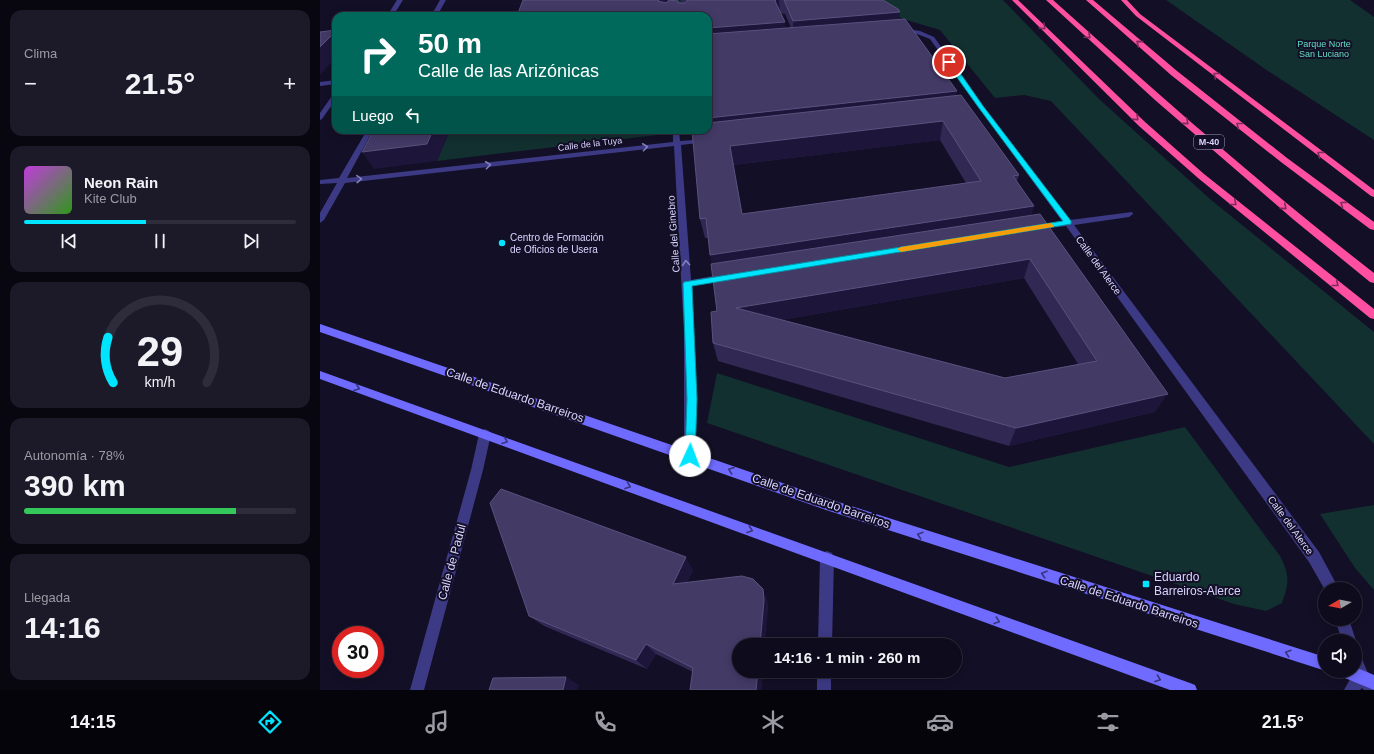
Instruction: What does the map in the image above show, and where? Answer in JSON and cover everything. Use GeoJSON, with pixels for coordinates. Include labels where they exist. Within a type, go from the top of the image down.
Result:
{"type":"FeatureCollection","features":[{"type":"Feature","properties":{"kind":"highway"},"geometry":{"type":"LineString","coordinates":[[1015,0],[1142,124],[1201,176],[1374,315]]}},
{"type":"Feature","properties":{"kind":"highway","name":"M-40"},"geometry":{"type":"LineString","coordinates":[[1049,0],[1158,98],[1297,218],[1374,279]]}},
{"type":"Feature","properties":{"kind":"highway"},"geometry":{"type":"LineString","coordinates":[[1089,0],[1180,78],[1284,160],[1374,227]]}},
{"type":"Feature","properties":{"kind":"highway"},"geometry":{"type":"LineString","coordinates":[[1124,0],[1144,19],[1374,194]]}},
{"type":"Feature","properties":{"kind":"street"},"geometry":{"type":"LineString","coordinates":[[392,12],[400,0]]}},
{"type":"Feature","properties":{"kind":"street"},"geometry":{"type":"LineString","coordinates":[[436,12],[443,0]]}},
{"type":"Feature","properties":{"kind":"street","name":"Calle del Alerce"},"geometry":{"type":"LineString","coordinates":[[893,31],[903,30],[918,32],[932,38],[977,107],[1068,223],[1314,557],[1328,582]]}},
{"type":"Feature","properties":{"kind":"street"},"geometry":{"type":"LineString","coordinates":[[320,84],[332,82]]}},
{"type":"Feature","properties":{"kind":"street"},"geometry":{"type":"LineString","coordinates":[[320,118],[332,100]]}},
{"type":"Feature","properties":{"kind":"street"},"geometry":{"type":"LineString","coordinates":[[320,220],[368,134]]}},
{"type":"Feature","properties":{"kind":"street","name":"Calle del Ginebro"},"geometry":{"type":"LineString","coordinates":[[676,134],[687,284],[692,399],[690,456]]}},
{"type":"Feature","properties":{"kind":"street","name":"Calle de la Tuya"},"geometry":{"type":"LineString","coordinates":[[320,182],[364,179],[677,142],[714,139]]}},
{"type":"Feature","properties":{"kind":"street"},"geometry":{"type":"LineString","coordinates":[[1029,229],[1129,214]]}},
{"type":"Feature","properties":{"kind":"street"},"geometry":{"type":"LineString","coordinates":[[687,284],[735,276]]}},
{"type":"Feature","properties":{"kind":"street","name":"Calle de Eduardo Barreiros"},"geometry":{"type":"LineString","coordinates":[[320,328],[826,504],[1318,662]]}},
{"type":"Feature","properties":{"kind":"street"},"geometry":{"type":"LineString","coordinates":[[320,375],[1190,690]]}},
{"type":"Feature","properties":{"kind":"street","name":"Calle de Padul"},"geometry":{"type":"LineString","coordinates":[[417,690],[485,434]]}},
{"type":"Feature","properties":{"kind":"street"},"geometry":{"type":"LineString","coordinates":[[825,638],[827,558]]}},
{"type":"Feature","properties":{"kind":"street"},"geometry":{"type":"LineString","coordinates":[[1362,677],[1374,683]]}},
{"type":"Feature","properties":{"kind":"street"},"geometry":{"type":"LineString","coordinates":[[1362,677],[1374,690]]}},
{"type":"Feature","properties":{"kind":"street"},"geometry":{"type":"LineString","coordinates":[[824,678],[824,690]]}},
{"type":"Feature","properties":{"kind":"street"},"geometry":{"type":"LineString","coordinates":[[1351,690],[1360,678]]}},
{"type":"Feature","properties":{"kind":"green space"},"geometry":{"type":"Polygon","coordinates":[[[642,0],[1003,0],[1099,99],[1210,199],[1374,332],[1374,444],[1051,101],[1024,95],[995,98],[940,30],[903,19],[874,5],[717,20],[712,18],[712,12],[502,12],[642,0]]]}},
{"type":"Feature","properties":{"kind":"green space","name":"Parque Norte San Luciano"},"geometry":{"type":"Polygon","coordinates":[[[1166,0],[1350,0],[1374,17],[1374,140],[1268,71],[1166,0]]]}},
{"type":"Feature","properties":{"kind":"green space"},"geometry":{"type":"Polygon","coordinates":[[[448,134],[657,134],[657,135],[437,161],[448,134]]]}},
{"type":"Feature","properties":{"kind":"green space"},"geometry":{"type":"Polygon","coordinates":[[[717,373],[1009,467],[1185,427],[1280,556],[1287,574],[1286,590],[1282,603],[1266,611],[1234,604],[707,423],[717,373]]]}},
{"type":"Feature","properties":{"kind":"green space"},"geometry":{"type":"Polygon","coordinates":[[[1374,505],[1374,590],[1355,568],[1320,514],[1374,505]]]}},
{"type":"Feature","properties":{"kind":"building"},"geometry":{"type":"Polygon","coordinates":[[[523,0],[659,0],[658,1],[666,3],[669,0],[678,1],[678,3],[685,3],[687,0],[776,0],[775,1],[785,22],[712,28],[712,12],[518,12],[523,0]]]}},
{"type":"Feature","properties":{"kind":"building"},"geometry":{"type":"Polygon","coordinates":[[[784,0],[883,0],[898,9],[900,12],[793,21],[784,0]]]}},
{"type":"Feature","properties":{"kind":"building"},"geometry":{"type":"Polygon","coordinates":[[[905,19],[957,91],[712,118],[712,34],[905,19]]]}},
{"type":"Feature","properties":{"kind":"building"},"geometry":{"type":"Polygon","coordinates":[[[332,30],[332,35],[320,47],[320,32],[332,30]]]}},
{"type":"Feature","properties":{"kind":"building"},"geometry":{"type":"Polygon","coordinates":[[[961,95],[1019,175],[1013,176],[1034,206],[710,255],[706,218],[700,219],[692,134],[712,134],[712,123],[961,95]],[[943,121],[730,146],[742,214],[981,181],[943,121]]]}},
{"type":"Feature","properties":{"kind":"building"},"geometry":{"type":"Polygon","coordinates":[[[372,134],[431,134],[427,144],[362,152],[372,134]]]}},
{"type":"Feature","properties":{"kind":"building"},"geometry":{"type":"Polygon","coordinates":[[[1040,214],[1168,394],[1016,428],[713,343],[711,312],[717,311],[711,264],[1040,214]],[[1030,259],[736,308],[1005,378],[1097,361],[1030,259]]]}},
{"type":"Feature","properties":{"kind":"building"},"geometry":{"type":"Polygon","coordinates":[[[501,489],[686,557],[673,584],[742,576],[753,579],[763,589],[764,600],[761,638],[732,638],[732,678],[757,678],[756,690],[690,690],[693,668],[646,644],[636,660],[529,616],[490,503],[501,489]]]}},
{"type":"Feature","properties":{"kind":"building"},"geometry":{"type":"Polygon","coordinates":[[[566,677],[563,690],[489,690],[493,678],[566,677]]]}},
{"type":"Feature","properties":{"kind":"slow traffic"},"geometry":{"type":"LineString","coordinates":[[901,249],[1051,226]]}},
{"type":"Feature","properties":{"kind":"place","name":"Centro de Formación de Oficios de Usera"},"geometry":{"type":"Point","coordinates":[502,243]}},
{"type":"Feature","properties":{"kind":"place","name":"Eduardo Barreiros-Alerce"},"geometry":{"type":"Point","coordinates":[1146,584]}},
{"type":"Feature","properties":{"kind":"route"},"geometry":{"type":"LineString","coordinates":[[690,456],[692,399],[687,284],[1068,223],[949,62]]}}]}
